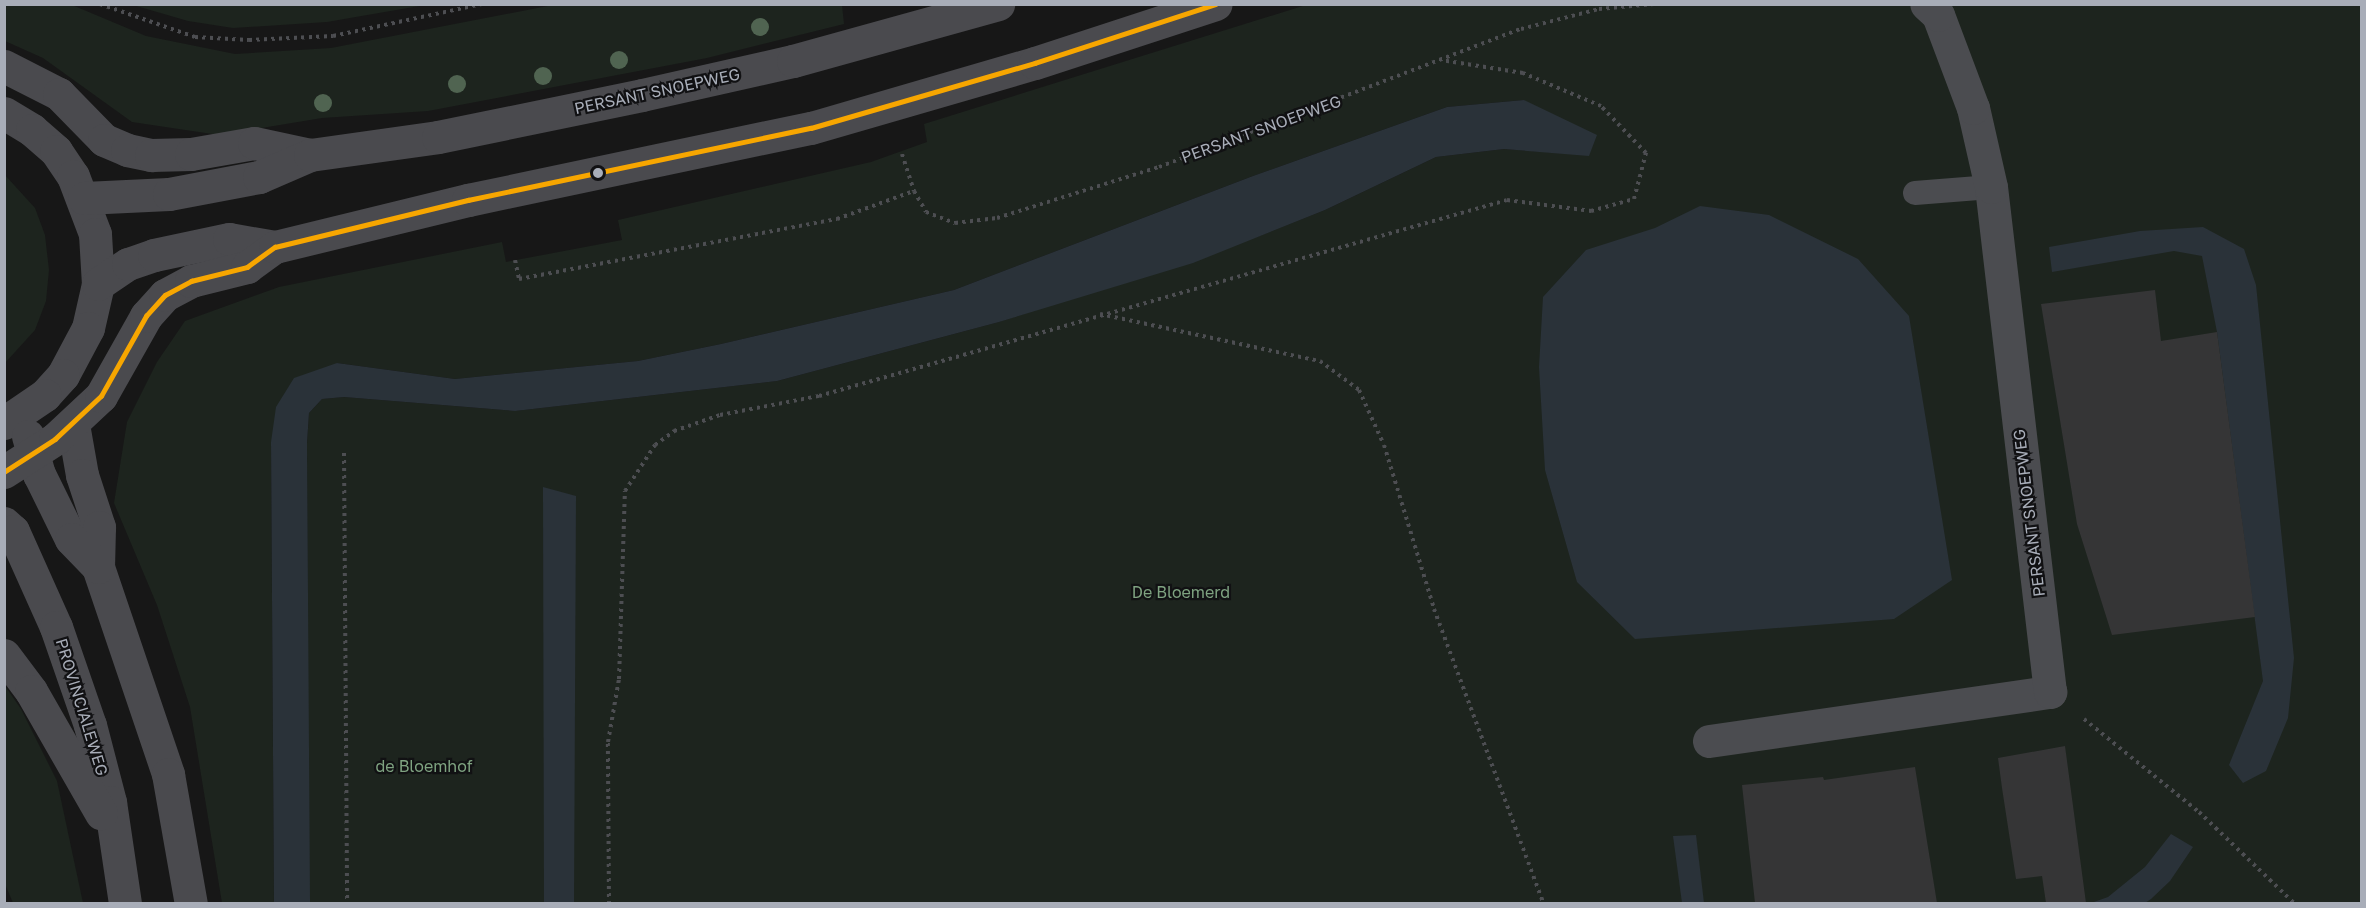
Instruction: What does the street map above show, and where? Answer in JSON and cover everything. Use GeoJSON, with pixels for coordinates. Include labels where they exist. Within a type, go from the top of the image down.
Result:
{"type":"FeatureCollection","features":[{"type":"Feature","properties":{"kind":"main road","name":"PERSANT SNOEPWEG"},"geometry":{"type":"LineString","coordinates":[[84,198],[180,192],[259,177],[310,155],[438,136],[793,62],[998,4]]}},
{"type":"Feature","properties":{"kind":"main road"},"geometry":{"type":"LineString","coordinates":[[4,472],[33,456],[101,396],[146,316],[178,286],[247,267],[275,247],[468,200],[811,129],[1035,63],[1216,4]]}},
{"type":"Feature","properties":{"kind":"main road","name":"PERSANT SNOEPWEG"},"geometry":{"type":"LineString","coordinates":[[4,66],[58,94],[104,140],[128,150],[151,155],[190,154],[254,143],[310,155]]}},
{"type":"Feature","properties":{"kind":"main road"},"geometry":{"type":"LineString","coordinates":[[4,113],[56,152],[84,198],[95,234],[98,284],[88,328],[77,354],[45,395],[14,417],[71,539],[98,567]]}},
{"type":"Feature","properties":{"kind":"main road"},"geometry":{"type":"LineString","coordinates":[[98,284],[137,261],[229,239],[275,247]]}},
{"type":"Feature","properties":{"kind":"main road"},"geometry":{"type":"LineString","coordinates":[[73,423],[82,475],[99,527],[98,567],[168,774],[190,903]]}},
{"type":"Feature","properties":{"kind":"main road","name":"PROVINCIALEWEG"},"geometry":{"type":"LineString","coordinates":[[4,523],[13,531],[56,627],[90,725],[117,841],[125,903]]}},
{"type":"Feature","properties":{"kind":"main road"},"geometry":{"type":"LineString","coordinates":[[4,656],[31,691],[117,841]]}},
{"type":"Feature","properties":{"kind":"street","name":"PERSANT SNOEPWEG"},"geometry":{"type":"LineString","coordinates":[[1926,4],[1938,15],[1973,108],[1991,187],[2050,692]]}},
{"type":"Feature","properties":{"kind":"street"},"geometry":{"type":"LineString","coordinates":[[1709,741],[2050,692]]}},
{"type":"Feature","properties":{"kind":"lane"},"geometry":{"type":"LineString","coordinates":[[1915,194],[1991,187]]}},
{"type":"Feature","properties":{"kind":"path"},"geometry":{"type":"LineString","coordinates":[[100,4],[195,37],[249,40],[333,36],[482,4]]}},
{"type":"Feature","properties":{"kind":"path","name":"PERSANT SNOEPWEG"},"geometry":{"type":"LineString","coordinates":[[902,154],[914,191],[926,212],[955,223],[997,218],[1159,167],[1521,29],[1599,9],[1654,4]]}},
{"type":"Feature","properties":{"kind":"path"},"geometry":{"type":"LineString","coordinates":[[609,903],[608,742],[619,679],[625,491],[655,445],[674,431],[720,415],[819,396],[1099,314],[1507,200],[1591,211],[1634,199],[1646,153],[1600,106],[1523,73],[1441,60]]}},
{"type":"Feature","properties":{"kind":"path"},"geometry":{"type":"LineString","coordinates":[[515,261],[519,279],[837,219],[914,191]]}},
{"type":"Feature","properties":{"kind":"path"},"geometry":{"type":"LineString","coordinates":[[1099,314],[1320,361],[1359,390],[1384,445],[1434,609],[1544,903]]}},
{"type":"Feature","properties":{"kind":"path"},"geometry":{"type":"LineString","coordinates":[[344,453],[347,903]]}},
{"type":"Feature","properties":{"kind":"path"},"geometry":{"type":"LineString","coordinates":[[2050,692],[2199,812],[2295,903]]}},
{"type":"Feature","properties":{"kind":"green space"},"geometry":{"type":"Polygon","coordinates":[[[5,4],[72,5],[146,36],[235,54],[331,48],[558,4],[842,5],[844,24],[707,58],[428,111],[322,118],[219,135],[132,122],[43,58],[5,41],[5,4]]]}},
{"type":"Feature","properties":{"kind":"green space"},"geometry":{"type":"Polygon","coordinates":[[[133,5],[425,5],[327,22],[233,28],[188,21],[133,5]]]}},
{"type":"Feature","properties":{"kind":"green space"},"geometry":{"type":"Polygon","coordinates":[[[1306,5],[2361,5],[2361,903],[308,903],[307,443],[309,413],[322,399],[344,397],[515,411],[777,381],[999,322],[1262,235],[1325,210],[1436,157],[1504,149],[1589,155],[1524,100],[1447,107],[1253,176],[954,290],[721,344],[638,361],[455,379],[337,363],[271,442],[274,903],[222,903],[190,707],[157,605],[114,503],[127,422],[157,362],[185,321],[279,287],[502,242],[506,262],[622,240],[618,220],[871,162],[927,142],[924,124],[1306,5]]]}},
{"type":"Feature","properties":{"kind":"green space"},"geometry":{"type":"Polygon","coordinates":[[[4,174],[35,208],[45,235],[49,270],[46,301],[35,330],[5,363],[4,174]]]}},
{"type":"Feature","properties":{"kind":"green space"},"geometry":{"type":"Polygon","coordinates":[[[5,686],[21,709],[57,781],[83,903],[13,903],[5,884],[5,686]]]}},
{"type":"Feature","properties":{"kind":"shaded area"},"geometry":{"type":"Polygon","coordinates":[[[1524,100],[1597,135],[1589,156],[1504,149],[1436,157],[1325,210],[1193,263],[999,322],[777,381],[515,411],[344,397],[322,399],[309,413],[307,443],[310,903],[274,903],[271,442],[276,407],[294,378],[337,363],[455,379],[638,361],[721,344],[954,290],[1253,176],[1447,107],[1524,100]]]}},
{"type":"Feature","properties":{"kind":"shaded area"},"geometry":{"type":"Polygon","coordinates":[[[1700,206],[1769,215],[1858,259],[1909,316],[1952,580],[1894,619],[1635,639],[1577,582],[1545,470],[1539,367],[1543,297],[1586,250],[1655,228],[1700,206]]]}},
{"type":"Feature","properties":{"kind":"shaded area"},"geometry":{"type":"Polygon","coordinates":[[[2203,227],[2244,249],[2256,285],[2294,658],[2288,718],[2266,771],[2243,783],[2229,765],[2263,681],[2217,332],[2202,256],[2174,251],[2052,272],[2049,247],[2140,231],[2203,227]]]}},
{"type":"Feature","properties":{"kind":"shaded area"},"geometry":{"type":"Polygon","coordinates":[[[543,487],[576,496],[574,903],[544,903],[543,487]]]}},
{"type":"Feature","properties":{"kind":"shaded area"},"geometry":{"type":"Polygon","coordinates":[[[2171,834],[2193,847],[2170,881],[2151,899],[2145,903],[2091,903],[2108,897],[2145,867],[2171,834]]]}},
{"type":"Feature","properties":{"kind":"shaded area"},"geometry":{"type":"Polygon","coordinates":[[[1696,835],[1704,903],[1682,903],[1673,836],[1696,835]]]}},
{"type":"Feature","properties":{"kind":"building"},"geometry":{"type":"Polygon","coordinates":[[[2155,290],[2161,341],[2217,332],[2255,617],[2112,635],[2077,524],[2041,304],[2155,290]]]}},
{"type":"Feature","properties":{"kind":"building"},"geometry":{"type":"Polygon","coordinates":[[[2065,746],[2086,903],[2046,903],[2042,876],[2016,879],[2002,788],[1998,758],[2065,746]]]}},
{"type":"Feature","properties":{"kind":"building"},"geometry":{"type":"Polygon","coordinates":[[[1915,767],[1937,903],[1755,903],[1742,785],[1823,777],[1824,780],[1915,767]]]}},
{"type":"Feature","properties":{"kind":"transit line"},"geometry":{"type":"LineString","coordinates":[[4,472],[55,439],[101,396],[146,316],[165,295],[191,281],[247,267],[275,247],[468,200],[811,128],[1035,63],[1216,4]]}},
{"type":"Feature","properties":{"kind":"park label","name":"De Bloemerd"},"geometry":{"type":"Point","coordinates":[1181,592]}},
{"type":"Feature","properties":{"kind":"park label","name":"de Bloemhof"},"geometry":{"type":"Point","coordinates":[424,766]}}]}
